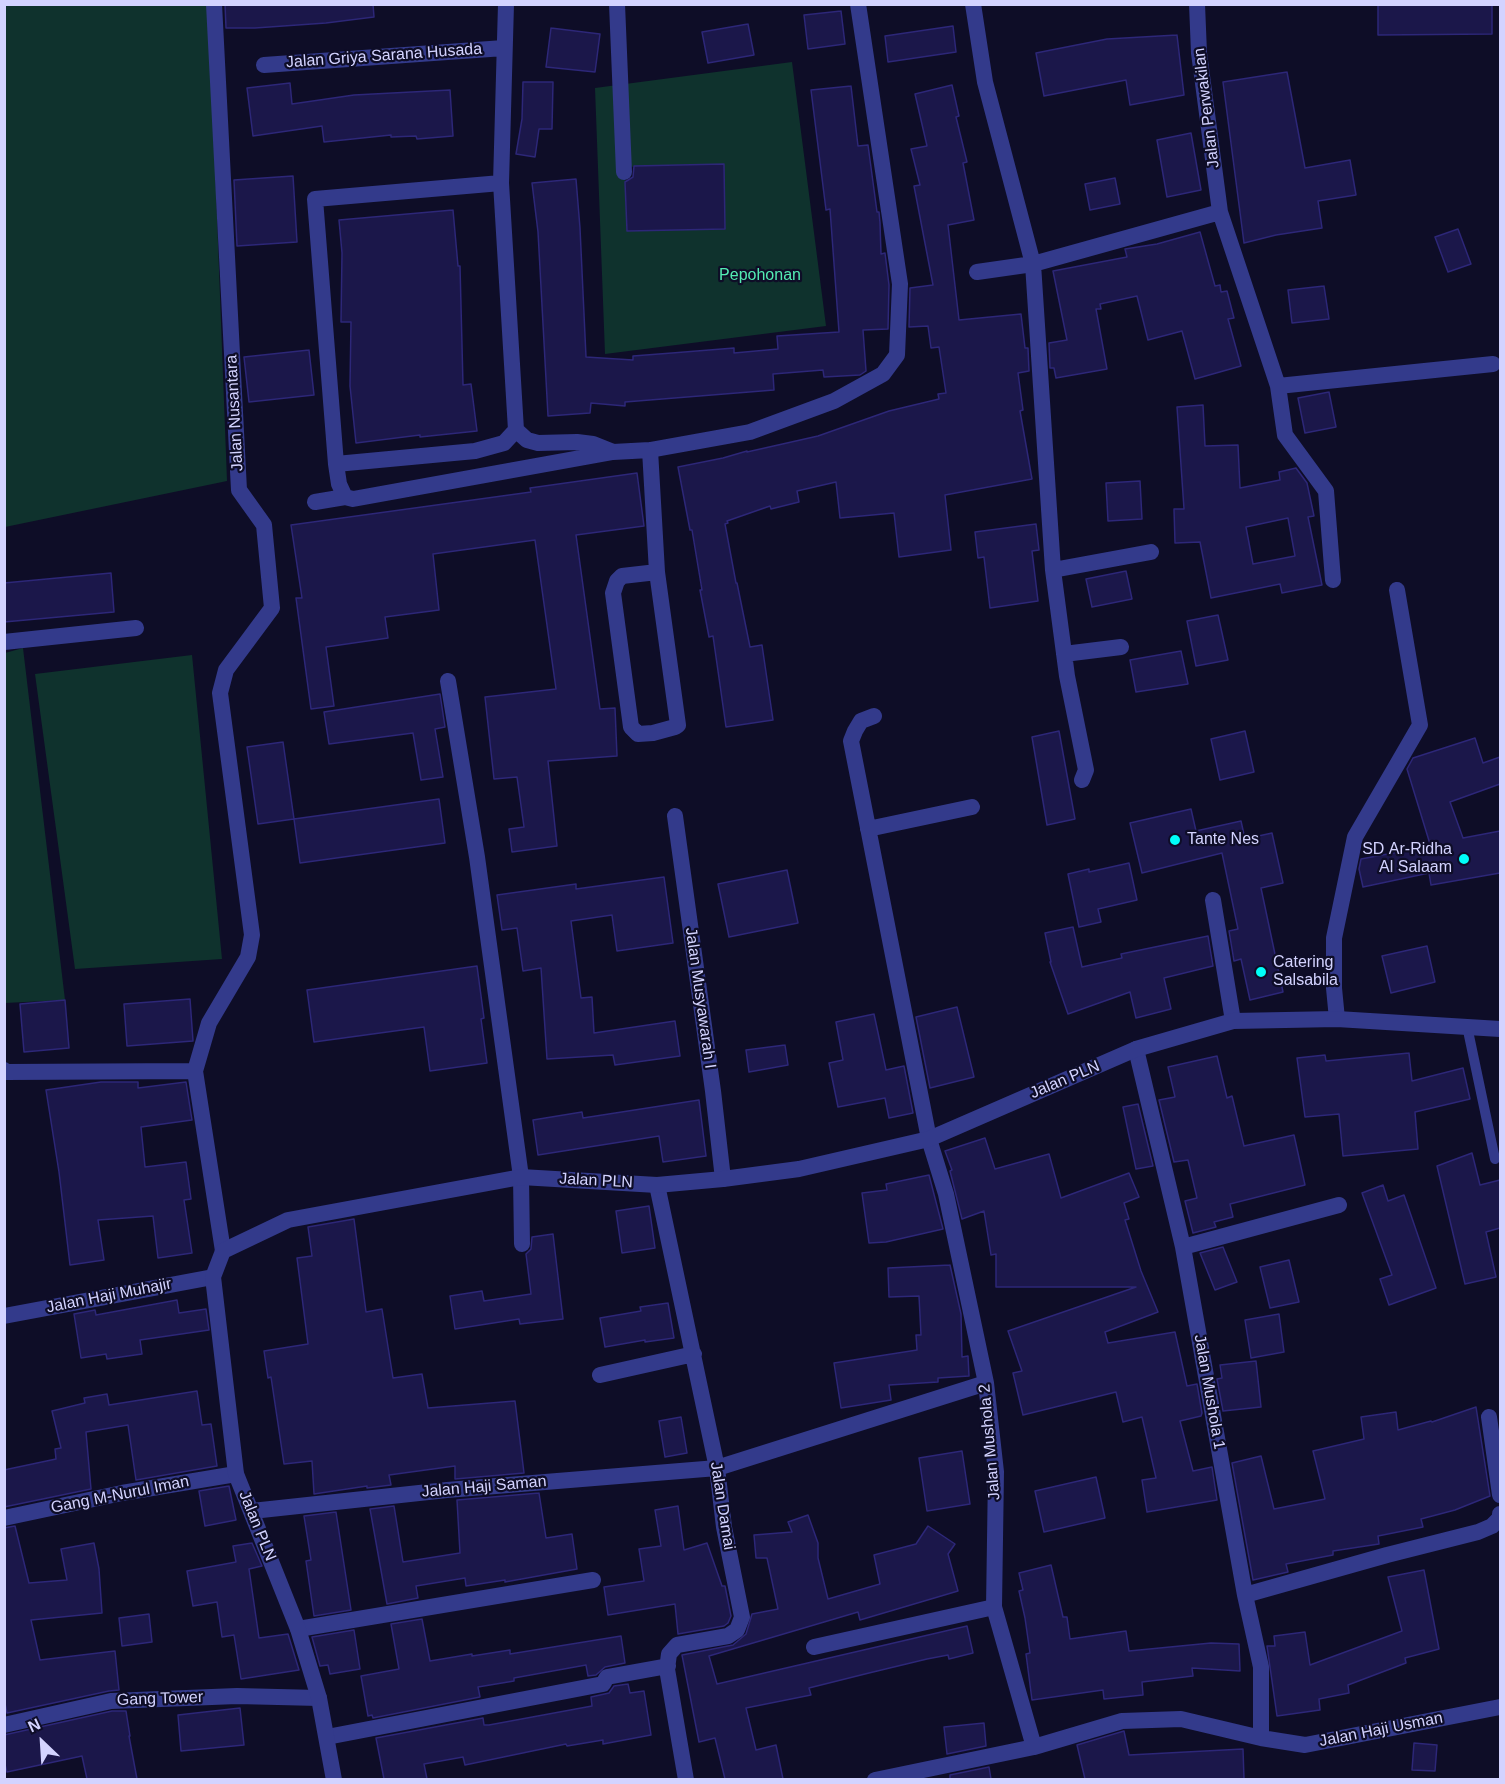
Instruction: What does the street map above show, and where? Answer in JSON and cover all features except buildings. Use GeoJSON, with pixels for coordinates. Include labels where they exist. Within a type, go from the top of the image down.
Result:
{"type":"FeatureCollection","features":[{"type":"Feature","properties":{"kind":"street","name":"Jalan Nusantara"},"geometry":{"type":"LineString","coordinates":[[195,1071],[208,1023],[248,957],[252,935],[220,693],[226,670],[272,609],[264,525],[239,490],[214,4]]}},
{"type":"Feature","properties":{"kind":"street","name":"Jalan Griya Sarana Husada"},"geometry":{"type":"LineString","coordinates":[[506,4],[501,183],[516,430]]}},
{"type":"Feature","properties":{"kind":"street"},"geometry":{"type":"LineString","coordinates":[[617,4],[624,172]]}},
{"type":"Feature","properties":{"kind":"street"},"geometry":{"type":"LineString","coordinates":[[315,502],[345,497],[353,499],[613,452],[650,450],[750,432],[834,401],[883,374],[897,355],[900,284],[858,4]]}},
{"type":"Feature","properties":{"kind":"street"},"geometry":{"type":"LineString","coordinates":[[973,4],[986,82],[1033,264],[1053,570],[1064,654],[1086,770],[1082,780]]}},
{"type":"Feature","properties":{"kind":"street","name":"Jalan Perwakilan"},"geometry":{"type":"LineString","coordinates":[[1197,4],[1199,53],[1220,212],[1278,386],[1286,435],[1326,491],[1333,580]]}},
{"type":"Feature","properties":{"kind":"street","name":"Jalan Griya Sarana Husada"},"geometry":{"type":"LineString","coordinates":[[264,65],[504,48]]}},
{"type":"Feature","properties":{"kind":"street"},"geometry":{"type":"LineString","coordinates":[[345,497],[339,484],[336,464],[315,199],[501,183]]}},
{"type":"Feature","properties":{"kind":"street"},"geometry":{"type":"LineString","coordinates":[[977,272],[1033,264],[1220,212]]}},
{"type":"Feature","properties":{"kind":"street"},"geometry":{"type":"LineString","coordinates":[[1278,386],[1492,364]]}},
{"type":"Feature","properties":{"kind":"street"},"geometry":{"type":"LineString","coordinates":[[336,464],[475,451],[504,443],[516,430],[520,436],[528,440],[593,444],[613,452]]}},
{"type":"Feature","properties":{"kind":"street"},"geometry":{"type":"LineString","coordinates":[[499,472],[504,443]]}},
{"type":"Feature","properties":{"kind":"street"},"geometry":{"type":"LineString","coordinates":[[650,450],[657,572],[678,725],[675,728],[653,733],[638,734],[631,727],[613,593],[617,581],[622,576],[657,572]]}},
{"type":"Feature","properties":{"kind":"street"},"geometry":{"type":"LineString","coordinates":[[1053,570],[1151,552]]}},
{"type":"Feature","properties":{"kind":"street"},"geometry":{"type":"LineString","coordinates":[[1337,1019],[1334,988],[1334,938],[1355,837],[1420,725],[1397,590]]}},
{"type":"Feature","properties":{"kind":"street"},"geometry":{"type":"LineString","coordinates":[[4,642],[136,628]]}},
{"type":"Feature","properties":{"kind":"street"},"geometry":{"type":"LineString","coordinates":[[1064,654],[1121,647]]}},
{"type":"Feature","properties":{"kind":"street"},"geometry":{"type":"LineString","coordinates":[[448,681],[477,857],[520,1177],[522,1245]]}},
{"type":"Feature","properties":{"kind":"street","name":"Jalan Mushola 2"},"geometry":{"type":"LineString","coordinates":[[874,716],[861,721],[851,741],[929,1139],[946,1194],[986,1383],[996,1472],[994,1607],[1034,1747]]}},
{"type":"Feature","properties":{"kind":"street"},"geometry":{"type":"LineString","coordinates":[[868,829],[972,807]]}},
{"type":"Feature","properties":{"kind":"street","name":"Jalan Musyawarah I"},"geometry":{"type":"LineString","coordinates":[[675,816],[723,1179]]}},
{"type":"Feature","properties":{"kind":"street"},"geometry":{"type":"LineString","coordinates":[[1213,900],[1233,1021]]}},
{"type":"Feature","properties":{"kind":"street","name":"Jalan PLN"},"geometry":{"type":"LineString","coordinates":[[334,1779],[319,1698],[298,1629],[236,1474],[213,1276],[223,1251],[288,1220],[520,1177],[657,1185],[799,1169],[929,1139],[1136,1049],[1233,1021],[1337,1019],[1500,1029]]}},
{"type":"Feature","properties":{"kind":"street","name":"Jalan Mushola 1"},"geometry":{"type":"LineString","coordinates":[[1136,1049],[1183,1247],[1245,1595],[1261,1667],[1261,1738]]}},
{"type":"Feature","properties":{"kind":"street"},"geometry":{"type":"LineString","coordinates":[[4,1070],[6,1072],[195,1071],[223,1251]]}},
{"type":"Feature","properties":{"kind":"street","name":"Jalan Damai"},"geometry":{"type":"LineString","coordinates":[[657,1185],[717,1468],[724,1527],[742,1617],[737,1630],[728,1636],[677,1645],[669,1654],[668,1666]]}},
{"type":"Feature","properties":{"kind":"street"},"geometry":{"type":"LineString","coordinates":[[1183,1247],[1339,1204]]}},
{"type":"Feature","properties":{"kind":"street","name":"Jalan Haji Muhajir"},"geometry":{"type":"LineString","coordinates":[[5,1313],[213,1276]]}},
{"type":"Feature","properties":{"kind":"street"},"geometry":{"type":"LineString","coordinates":[[600,1375],[694,1354]]}},
{"type":"Feature","properties":{"kind":"street","name":"Jalan Haji Saman"},"geometry":{"type":"LineString","coordinates":[[252,1511],[447,1490],[717,1468],[986,1383]]}},
{"type":"Feature","properties":{"kind":"street"},"geometry":{"type":"LineString","coordinates":[[1489,1417],[1500,1495]]}},
{"type":"Feature","properties":{"kind":"street","name":"Gang M-Nurul Iman"},"geometry":{"type":"LineString","coordinates":[[4,1518],[122,1493],[236,1474]]}},
{"type":"Feature","properties":{"kind":"street"},"geometry":{"type":"LineString","coordinates":[[1245,1595],[1387,1555],[1478,1533],[1492,1526],[1500,1518],[1500,1514]]}},
{"type":"Feature","properties":{"kind":"street"},"geometry":{"type":"LineString","coordinates":[[298,1629],[593,1580]]}},
{"type":"Feature","properties":{"kind":"street"},"geometry":{"type":"LineString","coordinates":[[814,1647],[994,1607]]}},
{"type":"Feature","properties":{"kind":"street"},"geometry":{"type":"LineString","coordinates":[[327,1737],[603,1684],[607,1677],[668,1666],[686,1779]]}},
{"type":"Feature","properties":{"kind":"street","name":"Gang Tower"},"geometry":{"type":"LineString","coordinates":[[4,1725],[111,1701],[237,1696],[319,1698]]}},
{"type":"Feature","properties":{"kind":"street","name":"Jalan Haji Usman"},"geometry":{"type":"LineString","coordinates":[[875,1779],[1034,1747],[1122,1720],[1181,1719],[1261,1738],[1305,1745],[1500,1707]]}},
{"type":"Feature","properties":{"kind":"lane"},"geometry":{"type":"LineString","coordinates":[[1467,1026],[1495,1159]]}},
{"type":"Feature","properties":{"kind":"green space"},"geometry":{"type":"Polygon","coordinates":[[[5,5],[209,5],[227,481],[5,527],[5,5]]]}},
{"type":"Feature","properties":{"kind":"green space","name":"Pepohonan"},"geometry":{"type":"Polygon","coordinates":[[[792,62],[826,326],[605,354],[595,88],[792,62]],[[723,164],[625,167],[627,231],[725,228],[723,164]]]}},
{"type":"Feature","properties":{"kind":"green space"},"geometry":{"type":"Polygon","coordinates":[[[23,648],[65,1000],[5,1003],[5,653],[23,648]]]}},
{"type":"Feature","properties":{"kind":"green space"},"geometry":{"type":"Polygon","coordinates":[[[192,655],[222,959],[75,969],[35,674],[192,655]]]}},
{"type":"Feature","properties":{"kind":"place","name":"Tante Nes"},"geometry":{"type":"Point","coordinates":[1175,840]}},
{"type":"Feature","properties":{"kind":"place","name":"SD Ar-Ridha Al Salaam"},"geometry":{"type":"Point","coordinates":[1464,859]}},
{"type":"Feature","properties":{"kind":"place","name":"Catering Salsabila"},"geometry":{"type":"Point","coordinates":[1261,972]}}]}
